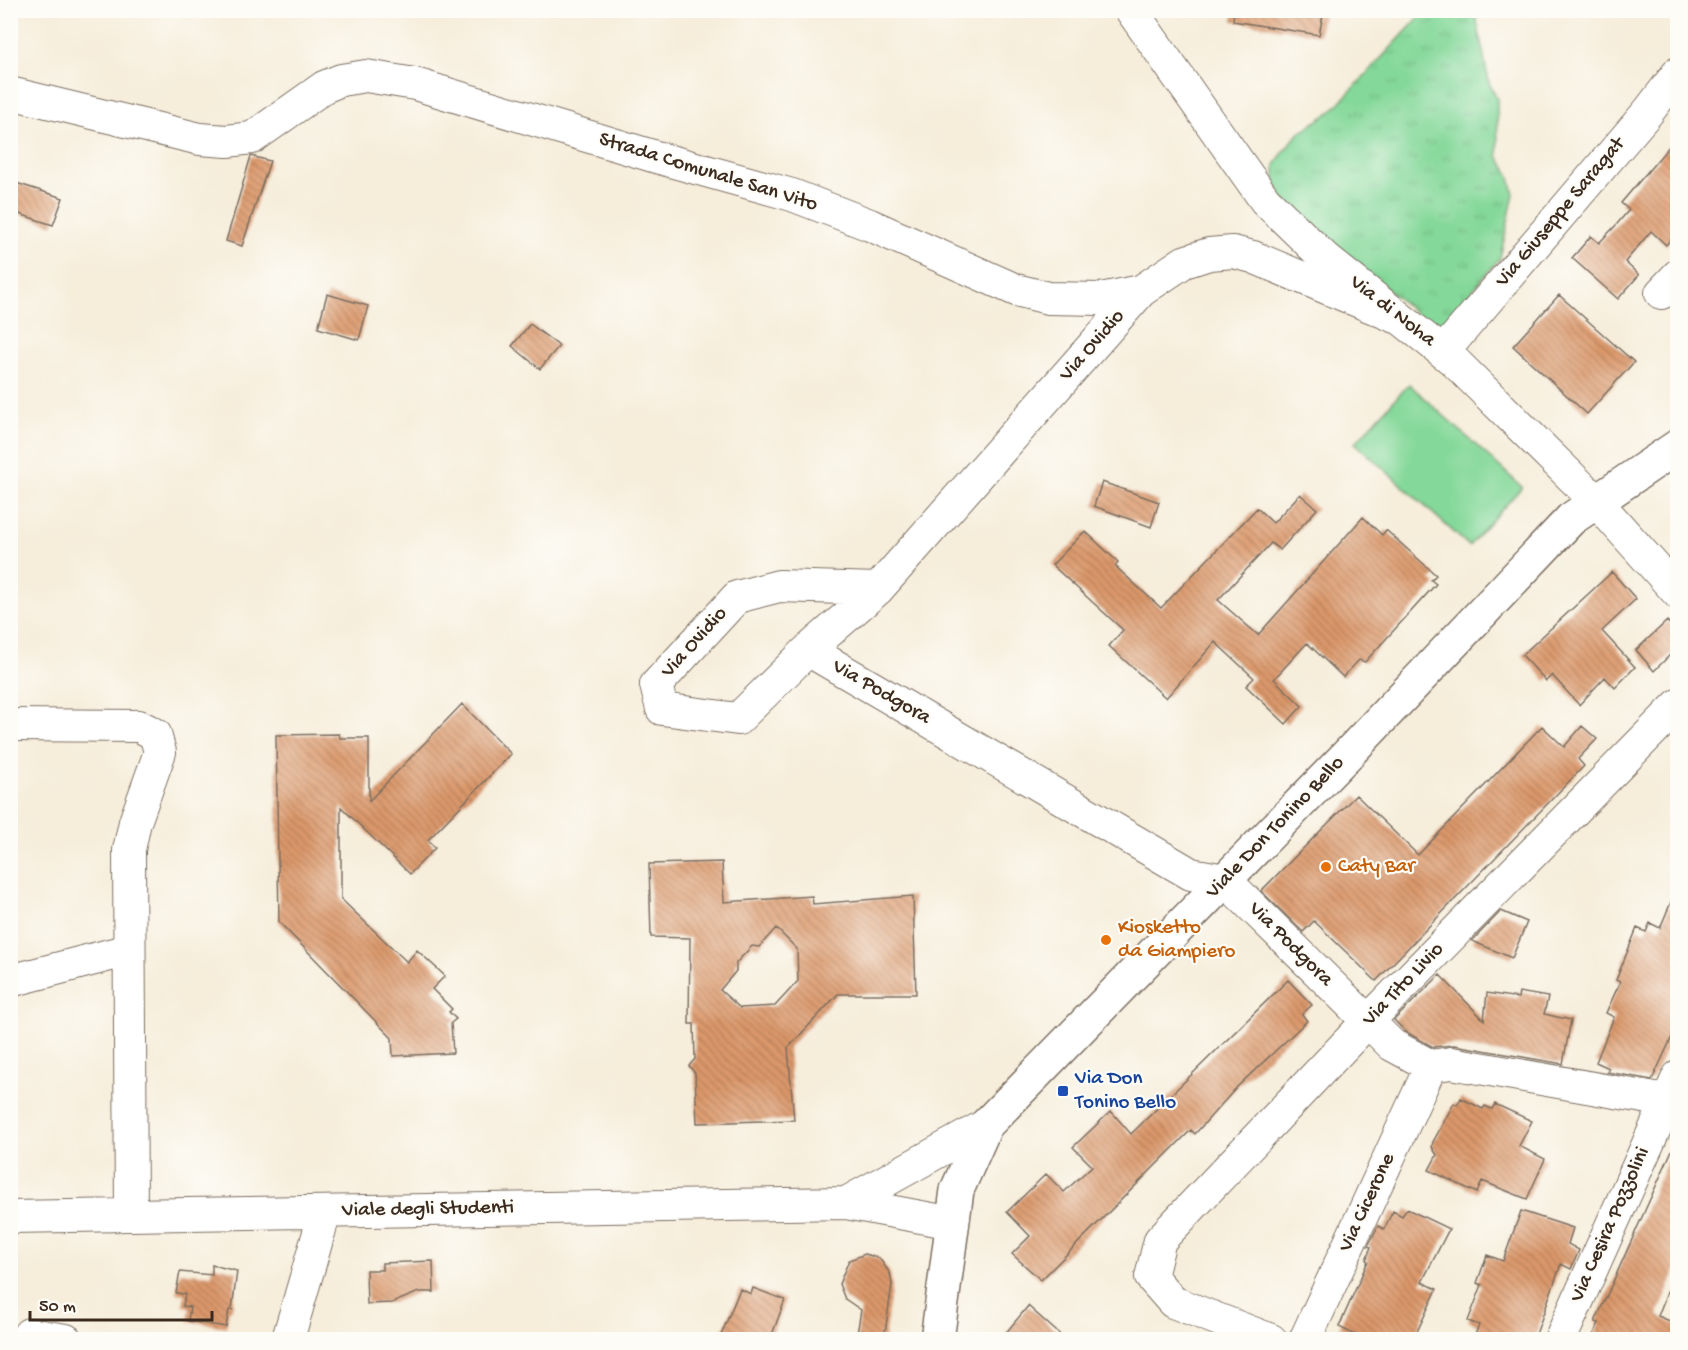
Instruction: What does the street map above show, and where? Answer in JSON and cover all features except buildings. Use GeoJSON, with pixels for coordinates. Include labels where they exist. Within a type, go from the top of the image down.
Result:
{"type":"FeatureCollection","features":[{"type":"Feature","properties":{"kind":"main road","name":"Viale Don Tonino Bello"},"geometry":{"type":"LineString","coordinates":[[937,1340],[957,1190],[986,1125],[1571,519],[1595,500],[1677,446]]}},
{"type":"Feature","properties":{"kind":"street","name":"Via di Noha"},"geometry":{"type":"LineString","coordinates":[[1131,10],[1265,200],[1327,260],[1443,352],[1595,500],[1677,593]]}},
{"type":"Feature","properties":{"kind":"street","name":"Via Giuseppe Saragat"},"geometry":{"type":"LineString","coordinates":[[1443,352],[1663,109],[1677,73]]}},
{"type":"Feature","properties":{"kind":"street","name":"Strada Comunale San Vito"},"geometry":{"type":"LineString","coordinates":[[10,93],[200,139],[227,141],[252,138],[324,87],[341,80],[366,76],[415,84],[656,158],[792,195],[870,225],[1016,290],[1048,298],[1101,299],[1141,291],[1184,262],[1209,254],[1233,252],[1252,257],[1396,316]]}},
{"type":"Feature","properties":{"kind":"street"},"geometry":{"type":"LineString","coordinates":[[1677,275],[1661,293],[1677,285]]}},
{"type":"Feature","properties":{"kind":"street","name":"Via Ovidio"},"geometry":{"type":"LineString","coordinates":[[878,589],[779,586],[737,597],[657,685],[662,709],[738,719],[808,650],[878,589],[1141,291]]}},
{"type":"Feature","properties":{"kind":"street","name":"Via Podgora"},"geometry":{"type":"LineString","coordinates":[[808,650],[1191,874],[1225,880],[1392,1045],[1431,1066]]}},
{"type":"Feature","properties":{"kind":"street","name":"Via Tito Livio"},"geometry":{"type":"LineString","coordinates":[[1271,1340],[1173,1302],[1150,1277],[1160,1240],[1367,1022],[1677,705]]}},
{"type":"Feature","properties":{"kind":"street"},"geometry":{"type":"LineString","coordinates":[[10,725],[139,726],[155,734],[160,752],[135,822],[129,850],[131,1215]]}},
{"type":"Feature","properties":{"kind":"street"},"geometry":{"type":"LineString","coordinates":[[10,981],[129,950]]}},
{"type":"Feature","properties":{"kind":"street"},"geometry":{"type":"LineString","coordinates":[[1431,1066],[1451,1063],[1674,1093]]}},
{"type":"Feature","properties":{"kind":"street","name":"Via Cicerone"},"geometry":{"type":"LineString","coordinates":[[1305,1340],[1431,1066]]}},
{"type":"Feature","properties":{"kind":"street","name":"Via Cesira Pozzolini"},"geometry":{"type":"LineString","coordinates":[[1560,1340],[1674,1093]]}},
{"type":"Feature","properties":{"kind":"street"},"geometry":{"type":"LineString","coordinates":[[846,1203],[986,1125]]}},
{"type":"Feature","properties":{"kind":"street","name":"Viale degli Studenti"},"geometry":{"type":"LineString","coordinates":[[10,1217],[846,1203],[953,1223]]}},
{"type":"Feature","properties":{"kind":"street"},"geometry":{"type":"LineString","coordinates":[[288,1340],[325,1212]]}},
{"type":"Feature","properties":{"kind":"street"},"geometry":{"type":"LineString","coordinates":[[29,1334],[66,1340]]}},
{"type":"Feature","properties":{"kind":"green space"},"geometry":{"type":"Polygon","coordinates":[[[1425,11],[1475,11],[1489,83],[1497,99],[1498,156],[1509,174],[1514,194],[1500,258],[1437,332],[1281,197],[1275,180],[1275,165],[1298,134],[1333,110],[1425,11]]]}},
{"type":"Feature","properties":{"kind":"green space"},"geometry":{"type":"Polygon","coordinates":[[[1409,384],[1522,487],[1469,546],[1355,443],[1409,384]]]}},
{"type":"Feature","properties":{"kind":"place","name":"Caty Bar"},"geometry":{"type":"Point","coordinates":[1326,867]}},
{"type":"Feature","properties":{"kind":"place","name":"Kiosketto da Giampiero"},"geometry":{"type":"Point","coordinates":[1106,940]}},
{"type":"Feature","properties":{"kind":"place","name":"Via Don Tonino Bello"},"geometry":{"type":"Point","coordinates":[1063,1091]}}]}
